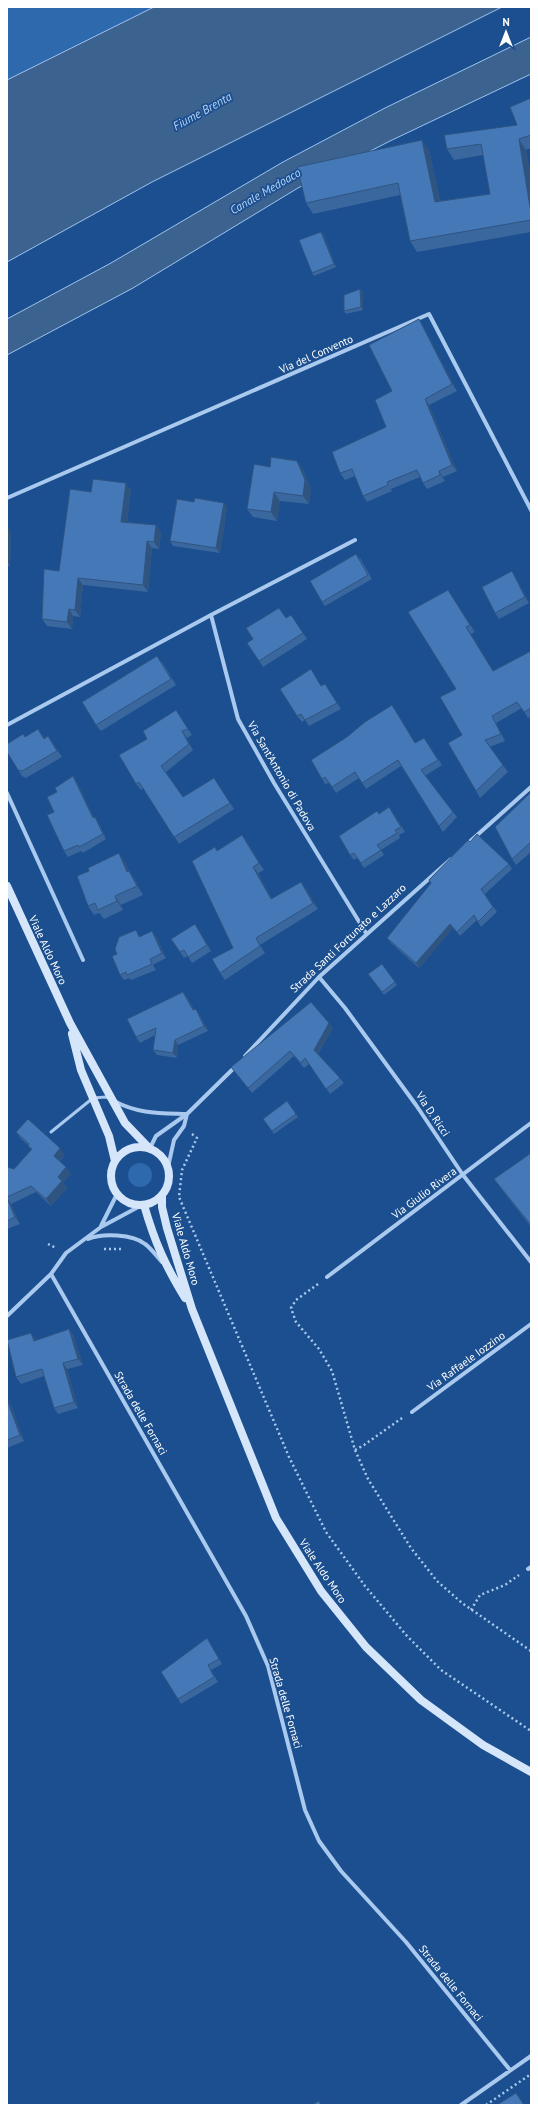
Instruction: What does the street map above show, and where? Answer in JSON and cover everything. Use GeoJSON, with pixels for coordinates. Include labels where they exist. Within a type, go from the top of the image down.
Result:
{"type":"FeatureCollection","features":[{"type":"Feature","properties":{"kind":"main road","name":"Viale Aldo Moro"},"geometry":{"type":"LineString","coordinates":[[7,886],[70,1023],[125,1123],[150,1149]]}},
{"type":"Feature","properties":{"kind":"main road","name":"Viale Aldo Moro"},"geometry":{"type":"LineString","coordinates":[[70,1023],[81,1070],[109,1136],[115,1161]]}},
{"type":"Feature","properties":{"kind":"main road"},"geometry":{"type":"LineString","coordinates":[[140,1147],[150,1149],[161,1156],[168,1167],[168,1185],[162,1195],[151,1203],[143,1205],[128,1203],[117,1194],[111,1178],[115,1161],[130,1149],[140,1147]]}},
{"type":"Feature","properties":{"kind":"main road","name":"Viale Aldo Moro"},"geometry":{"type":"LineString","coordinates":[[162,1195],[162,1207],[167,1228],[192,1309],[276,1518],[321,1591],[366,1647],[421,1700],[483,1745],[531,1772]]}},
{"type":"Feature","properties":{"kind":"main road","name":"Viale Aldo Moro"},"geometry":{"type":"LineString","coordinates":[[143,1205],[165,1266],[192,1309]]}},
{"type":"Feature","properties":{"kind":"street","name":"Via del Convento"},"geometry":{"type":"LineString","coordinates":[[7,498],[430,314],[531,510]]}},
{"type":"Feature","properties":{"kind":"street"},"geometry":{"type":"LineString","coordinates":[[7,725],[211,615],[355,540]]}},
{"type":"Feature","properties":{"kind":"street","name":"Via Sant'Antonio di Padova"},"geometry":{"type":"LineString","coordinates":[[211,615],[238,719],[274,784],[366,933]]}},
{"type":"Feature","properties":{"kind":"street"},"geometry":{"type":"LineString","coordinates":[[461,850],[531,787]]}},
{"type":"Feature","properties":{"kind":"street"},"geometry":{"type":"LineString","coordinates":[[7,793],[83,960]]}},
{"type":"Feature","properties":{"kind":"street","name":"Strada Santi Fortunato e Lazzaro"},"geometry":{"type":"LineString","coordinates":[[150,1149],[156,1136],[187,1114],[216,1087],[319,977],[366,933],[455,855]]}},
{"type":"Feature","properties":{"kind":"street","name":"Via D. Ricci"},"geometry":{"type":"LineString","coordinates":[[319,977],[345,1008],[416,1105],[462,1175],[531,1262]]}},
{"type":"Feature","properties":{"kind":"street"},"geometry":{"type":"LineString","coordinates":[[113,1101],[127,1108],[147,1113],[187,1114],[184,1126],[174,1140],[168,1167]]}},
{"type":"Feature","properties":{"kind":"street","name":"Via Giulio Rivera"},"geometry":{"type":"LineString","coordinates":[[327,1277],[531,1123]]}},
{"type":"Feature","properties":{"kind":"street"},"geometry":{"type":"LineString","coordinates":[[101,1227],[117,1194]]}},
{"type":"Feature","properties":{"kind":"street"},"geometry":{"type":"LineString","coordinates":[[7,1316],[51,1274],[66,1254],[101,1227],[143,1205]]}},
{"type":"Feature","properties":{"kind":"street","name":"Viale Aldo Moro"},"geometry":{"type":"LineString","coordinates":[[82,1241],[98,1235],[126,1236],[145,1243],[165,1266]]}},
{"type":"Feature","properties":{"kind":"street","name":"Strada delle Fornaci"},"geometry":{"type":"LineString","coordinates":[[51,1274],[246,1616],[268,1666],[306,1810],[319,1841],[341,1871],[406,1942],[510,2070]]}},
{"type":"Feature","properties":{"kind":"street","name":"Via Raffaele Iozzino"},"geometry":{"type":"LineString","coordinates":[[412,1412],[531,1324]]}},
{"type":"Feature","properties":{"kind":"street"},"geometry":{"type":"LineString","coordinates":[[461,2105],[531,2056]]}},
{"type":"Feature","properties":{"kind":"lane"},"geometry":{"type":"LineString","coordinates":[[51,1132],[93,1098],[106,1097],[113,1101]]}},
{"type":"Feature","properties":{"kind":"path"},"geometry":{"type":"LineString","coordinates":[[184,1126],[197,1138],[182,1170],[179,1197],[289,1458],[326,1532],[365,1586],[407,1636],[441,1670],[531,1731]]}},
{"type":"Feature","properties":{"kind":"path"},"geometry":{"type":"LineString","coordinates":[[327,1277],[296,1300],[292,1308],[296,1322],[319,1349],[332,1371],[355,1450],[368,1479],[411,1548],[437,1581],[471,1610],[531,1651]]}},
{"type":"Feature","properties":{"kind":"path"},"geometry":{"type":"LineString","coordinates":[[355,1450],[412,1412]]}},
{"type":"Feature","properties":{"kind":"path"},"geometry":{"type":"LineString","coordinates":[[471,1610],[480,1595],[504,1585],[530,1568]]}},
{"type":"Feature","properties":{"kind":"path"},"geometry":{"type":"LineString","coordinates":[[486,2105],[531,2074]]}},
{"type":"Feature","properties":{"kind":"shaded area"},"geometry":{"type":"Polygon","coordinates":[[[7,7],[154,7],[7,80],[7,7]]]}},
{"type":"Feature","properties":{"kind":"shaded area"},"geometry":{"type":"Polygon","coordinates":[[[140,1163],[148,1167],[152,1175],[148,1183],[140,1187],[132,1183],[128,1175],[132,1167],[140,1163]]]}},
{"type":"Feature","properties":{"kind":"water","name":"Fiume Brenta"},"geometry":{"type":"Polygon","coordinates":[[[154,7],[502,7],[152,182],[7,262],[7,80],[154,7]]]}},
{"type":"Feature","properties":{"kind":"water","name":"Canale Medoaco"},"geometry":{"type":"Polygon","coordinates":[[[531,37],[531,74],[390,141],[298,188],[133,288],[7,355],[7,319],[111,263],[283,162],[385,108],[531,37]]]}},
{"type":"Feature","properties":{"kind":"building"},"geometry":{"type":"Polygon","coordinates":[[[531,98],[531,135],[519,139],[531,220],[410,241],[398,183],[306,203],[297,167],[422,140],[435,202],[490,194],[481,144],[447,149],[444,135],[517,125],[510,107],[531,98]]]}},
{"type":"Feature","properties":{"kind":"building"},"geometry":{"type":"Polygon","coordinates":[[[321,232],[334,264],[312,273],[299,240],[321,232]]]}},
{"type":"Feature","properties":{"kind":"building"},"geometry":{"type":"Polygon","coordinates":[[[360,289],[361,307],[344,311],[344,295],[360,289]]]}},
{"type":"Feature","properties":{"kind":"building"},"geometry":{"type":"Polygon","coordinates":[[[419,319],[452,384],[425,399],[452,465],[439,471],[440,475],[423,483],[417,470],[387,482],[388,485],[363,496],[352,469],[340,473],[332,452],[386,427],[375,400],[392,391],[369,345],[419,319]]]}},
{"type":"Feature","properties":{"kind":"building"},"geometry":{"type":"Polygon","coordinates":[[[271,457],[297,461],[305,480],[303,496],[274,492],[271,512],[247,509],[254,464],[270,467],[271,457]]]}},
{"type":"Feature","properties":{"kind":"building"},"geometry":{"type":"Polygon","coordinates":[[[93,479],[126,483],[121,522],[156,525],[154,542],[147,541],[143,585],[78,578],[75,610],[69,609],[67,622],[42,619],[44,569],[59,571],[70,489],[91,492],[93,479]]]}},
{"type":"Feature","properties":{"kind":"building"},"geometry":{"type":"Polygon","coordinates":[[[195,498],[224,503],[216,548],[170,541],[177,499],[194,502],[195,498]]]}},
{"type":"Feature","properties":{"kind":"building"},"geometry":{"type":"Polygon","coordinates":[[[356,554],[368,575],[322,602],[310,581],[356,554]]]}},
{"type":"Feature","properties":{"kind":"building"},"geometry":{"type":"Polygon","coordinates":[[[512,571],[525,597],[495,613],[482,587],[512,571]]]}},
{"type":"Feature","properties":{"kind":"building"},"geometry":{"type":"Polygon","coordinates":[[[448,590],[470,625],[466,627],[493,671],[531,651],[531,708],[524,712],[517,702],[492,716],[501,734],[485,740],[503,765],[476,791],[448,743],[462,735],[440,697],[456,689],[408,612],[448,590]]]}},
{"type":"Feature","properties":{"kind":"building"},"geometry":{"type":"Polygon","coordinates":[[[279,608],[286,618],[291,615],[303,633],[259,661],[247,643],[253,639],[246,628],[279,608]]]}},
{"type":"Feature","properties":{"kind":"building"},"geometry":{"type":"Polygon","coordinates":[[[157,656],[171,679],[96,725],[82,702],[157,656]]]}},
{"type":"Feature","properties":{"kind":"building"},"geometry":{"type":"Polygon","coordinates":[[[311,669],[321,686],[325,684],[337,703],[305,720],[301,714],[297,716],[280,689],[311,669]]]}},
{"type":"Feature","properties":{"kind":"building"},"geometry":{"type":"Polygon","coordinates":[[[392,705],[415,743],[424,738],[438,760],[421,770],[453,812],[439,826],[398,760],[362,783],[355,772],[332,787],[325,777],[322,779],[311,760],[392,705]]]}},
{"type":"Feature","properties":{"kind":"building"},"geometry":{"type":"Polygon","coordinates":[[[176,710],[188,729],[182,731],[189,744],[161,766],[183,797],[214,778],[230,803],[174,837],[139,782],[136,784],[119,755],[147,739],[143,731],[176,710]]]}},
{"type":"Feature","properties":{"kind":"building"},"geometry":{"type":"Polygon","coordinates":[[[38,729],[44,739],[48,736],[57,751],[22,771],[18,770],[7,752],[7,744],[23,734],[25,737],[38,729]]]}},
{"type":"Feature","properties":{"kind":"building"},"geometry":{"type":"Polygon","coordinates":[[[73,776],[93,818],[95,817],[103,834],[79,847],[78,845],[64,851],[47,815],[54,812],[47,797],[57,792],[55,788],[73,776]]]}},
{"type":"Feature","properties":{"kind":"building"},"geometry":{"type":"Polygon","coordinates":[[[530,793],[531,842],[512,859],[495,827],[530,793]]]}},
{"type":"Feature","properties":{"kind":"building"},"geometry":{"type":"Polygon","coordinates":[[[389,807],[401,827],[395,830],[397,833],[377,845],[381,850],[361,863],[354,853],[350,855],[339,836],[377,811],[379,814],[389,807]]]}},
{"type":"Feature","properties":{"kind":"building"},"geometry":{"type":"Polygon","coordinates":[[[477,834],[509,864],[481,889],[493,907],[478,922],[474,915],[457,932],[450,924],[416,963],[387,938],[431,883],[429,880],[468,840],[470,842],[477,834]]]}},
{"type":"Feature","properties":{"kind":"building"},"geometry":{"type":"Polygon","coordinates":[[[242,835],[259,863],[253,867],[271,899],[301,882],[313,903],[256,938],[260,946],[220,973],[212,959],[233,948],[192,861],[215,847],[217,851],[242,835]]]}},
{"type":"Feature","properties":{"kind":"building"},"geometry":{"type":"Polygon","coordinates":[[[119,853],[127,872],[129,871],[137,886],[115,896],[117,901],[98,910],[95,903],[88,906],[77,876],[89,871],[88,868],[119,853]]]}},
{"type":"Feature","properties":{"kind":"building"},"geometry":{"type":"Polygon","coordinates":[[[195,924],[207,945],[188,957],[184,950],[180,952],[171,939],[195,924]]]}},
{"type":"Feature","properties":{"kind":"building"},"geometry":{"type":"Polygon","coordinates":[[[136,930],[139,937],[152,931],[162,953],[150,959],[152,964],[127,975],[126,972],[120,975],[112,956],[117,954],[115,949],[119,937],[136,930]]]}},
{"type":"Feature","properties":{"kind":"building"},"geometry":{"type":"Polygon","coordinates":[[[382,964],[395,982],[382,992],[368,974],[382,964]]]}},
{"type":"Feature","properties":{"kind":"building"},"geometry":{"type":"Polygon","coordinates":[[[183,992],[193,1010],[196,1009],[204,1026],[175,1040],[173,1053],[153,1050],[156,1028],[136,1037],[127,1019],[183,992]]]}},
{"type":"Feature","properties":{"kind":"building"},"geometry":{"type":"Polygon","coordinates":[[[311,1002],[329,1023],[314,1050],[340,1078],[326,1089],[305,1058],[301,1063],[290,1051],[248,1088],[231,1067],[311,1002]]]}},
{"type":"Feature","properties":{"kind":"building"},"geometry":{"type":"Polygon","coordinates":[[[287,1101],[296,1114],[272,1131],[263,1119],[287,1101]]]}},
{"type":"Feature","properties":{"kind":"building"},"geometry":{"type":"Polygon","coordinates":[[[28,1119],[60,1148],[54,1156],[66,1167],[58,1177],[62,1181],[46,1199],[31,1186],[7,1197],[7,1167],[14,1169],[32,1149],[28,1146],[29,1144],[16,1132],[28,1119]]]}},
{"type":"Feature","properties":{"kind":"building"},"geometry":{"type":"Polygon","coordinates":[[[531,1153],[531,1225],[494,1179],[531,1153]]]}},
{"type":"Feature","properties":{"kind":"building"},"geometry":{"type":"Polygon","coordinates":[[[7,1198],[15,1217],[7,1221],[7,1198]]]}},
{"type":"Feature","properties":{"kind":"building"},"geometry":{"type":"Polygon","coordinates":[[[69,1329],[78,1359],[63,1363],[74,1402],[54,1408],[42,1369],[16,1377],[7,1340],[31,1333],[34,1341],[69,1329]]]}},
{"type":"Feature","properties":{"kind":"building"},"geometry":{"type":"Polygon","coordinates":[[[7,1400],[20,1435],[7,1440],[7,1400]]]}},
{"type":"Feature","properties":{"kind":"building"},"geometry":{"type":"Polygon","coordinates":[[[207,1638],[219,1659],[208,1665],[214,1677],[178,1699],[161,1672],[207,1638]]]}},
{"type":"Feature","properties":{"kind":"building"},"geometry":{"type":"Polygon","coordinates":[[[516,2093],[524,2105],[497,2105],[516,2093]]]}},
{"type":"Feature","properties":{"kind":"building"},"geometry":{"type":"Polygon","coordinates":[[[319,2101],[321,2105],[312,2105],[319,2101]]]}}]}
